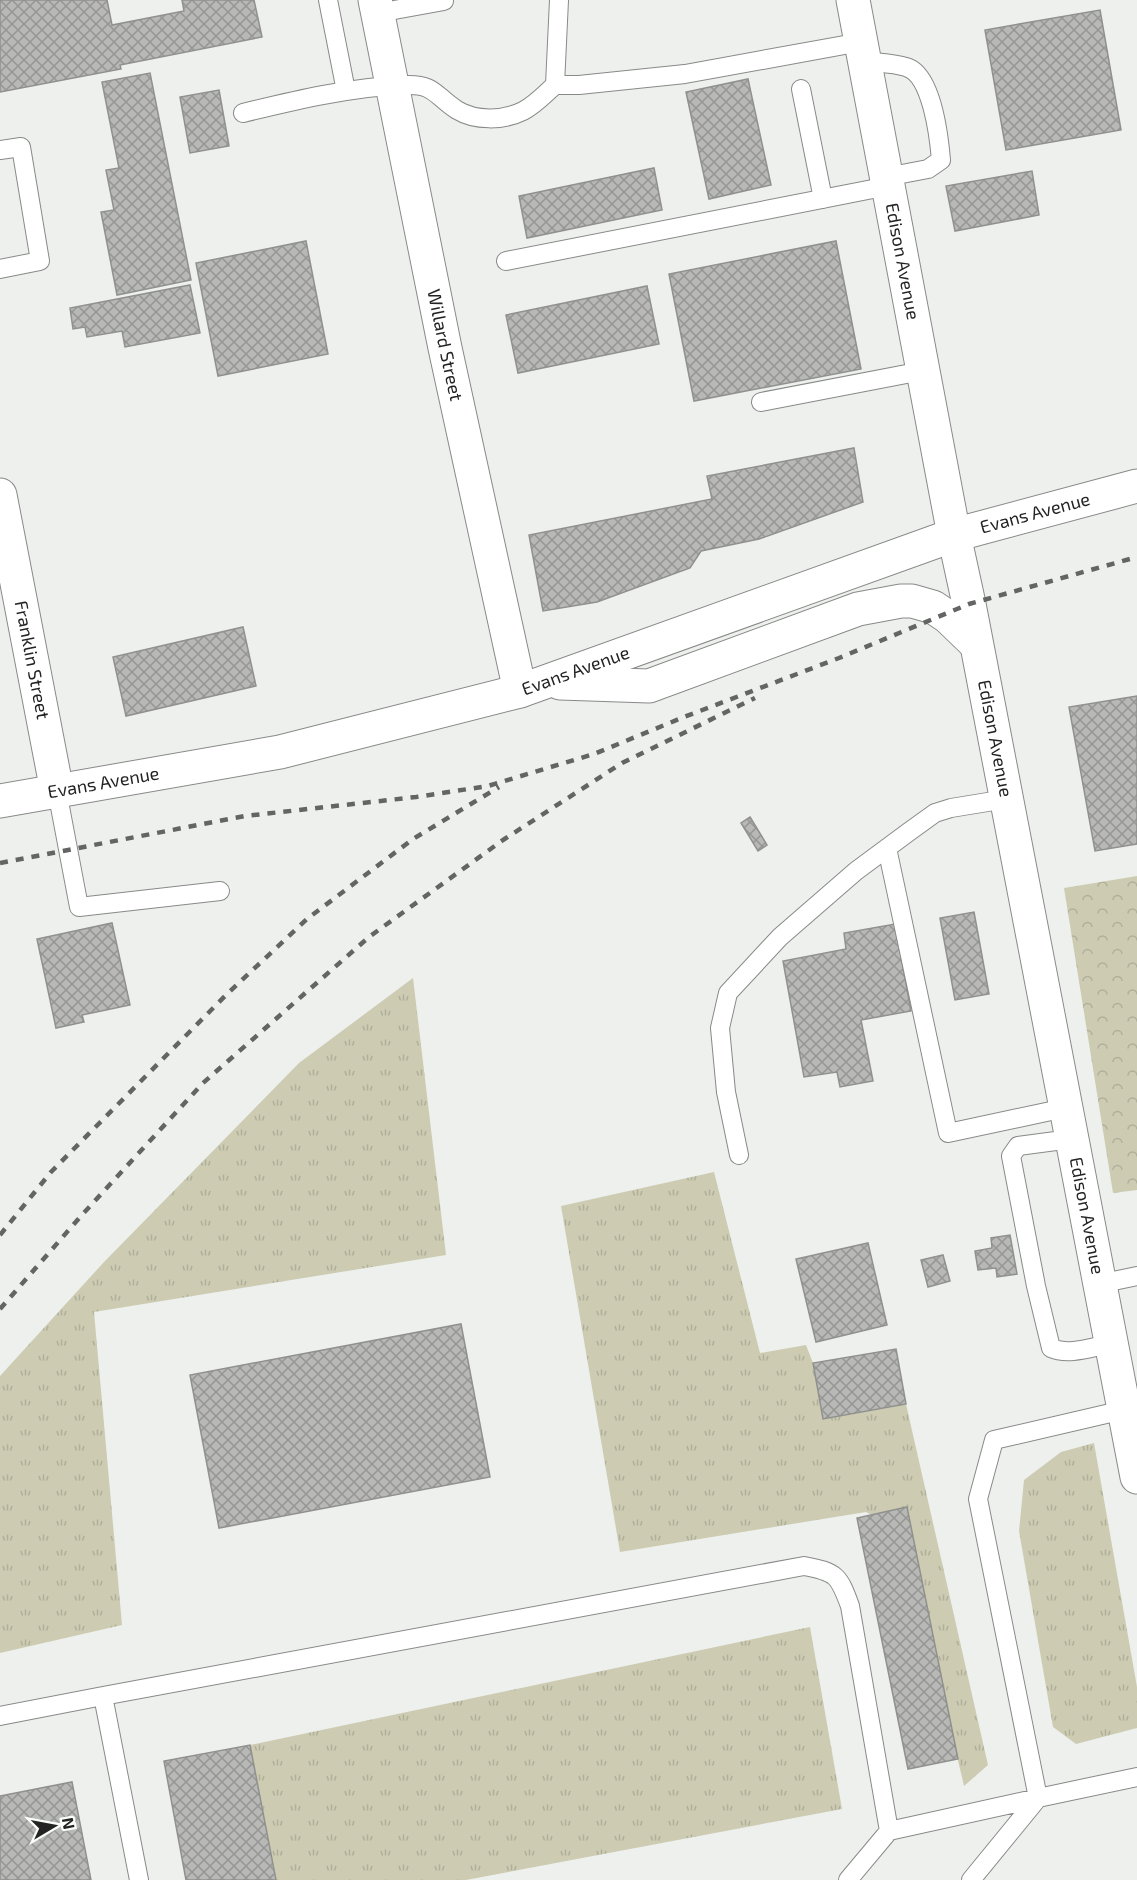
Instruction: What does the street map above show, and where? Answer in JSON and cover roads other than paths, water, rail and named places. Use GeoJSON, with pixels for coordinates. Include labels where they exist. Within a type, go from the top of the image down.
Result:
{"type":"FeatureCollection","features":[{"type":"Feature","properties":{"kind":"street","name":"Edison Avenue"},"geometry":{"type":"LineString","coordinates":[[853,0],[922,371],[1110,1344],[1131,1409],[1137,1477]]}},
{"type":"Feature","properties":{"kind":"street","name":"Willard Street"},"geometry":{"type":"LineString","coordinates":[[377,7],[445,348],[532,687]]}},
{"type":"Feature","properties":{"kind":"street","name":"Evans Avenue"},"geometry":{"type":"LineString","coordinates":[[0,801],[280,752],[532,687],[954,535],[1137,486]]}},
{"type":"Feature","properties":{"kind":"street","name":"Franklin Street"},"geometry":{"type":"LineString","coordinates":[[0,495],[57,790]]}},
{"type":"Feature","properties":{"kind":"street"},"geometry":{"type":"LineString","coordinates":[[532,687],[649,686],[858,609],[901,601],[912,601],[933,607],[948,617],[976,644]]}},
{"type":"Feature","properties":{"kind":"lane"},"geometry":{"type":"LineString","coordinates":[[328,0],[346,91]]}},
{"type":"Feature","properties":{"kind":"lane"},"geometry":{"type":"LineString","coordinates":[[243,113],[346,91],[408,85],[426,86],[434,90],[450,105],[469,116],[487,119],[523,111],[540,100],[555,85],[559,0]]}},
{"type":"Feature","properties":{"kind":"lane"},"geometry":{"type":"LineString","coordinates":[[377,7],[444,1]]}},
{"type":"Feature","properties":{"kind":"lane"},"geometry":{"type":"LineString","coordinates":[[506,261],[823,199],[928,169],[941,160],[932,102],[919,77],[908,67],[863,52],[685,74],[579,85],[555,85]]}},
{"type":"Feature","properties":{"kind":"lane"},"geometry":{"type":"LineString","coordinates":[[801,89],[823,199]]}},
{"type":"Feature","properties":{"kind":"lane"},"geometry":{"type":"LineString","coordinates":[[0,150],[21,147],[40,261],[0,269]]}},
{"type":"Feature","properties":{"kind":"lane"},"geometry":{"type":"LineString","coordinates":[[761,402],[922,371]]}},
{"type":"Feature","properties":{"kind":"lane"},"geometry":{"type":"LineString","coordinates":[[57,790],[79,907],[219,891]]}},
{"type":"Feature","properties":{"kind":"lane"},"geometry":{"type":"LineString","coordinates":[[739,1155],[726,1092],[720,1028],[728,993],[780,937],[856,871],[935,813],[951,808],[1006,799]]}},
{"type":"Feature","properties":{"kind":"lane"},"geometry":{"type":"LineString","coordinates":[[887,849],[948,1133],[1068,1123]]}},
{"type":"Feature","properties":{"kind":"lane"},"geometry":{"type":"LineString","coordinates":[[1068,1123],[1018,1146],[1011,1156],[1036,1286],[1051,1348],[1059,1351],[1077,1350],[1110,1344]]}},
{"type":"Feature","properties":{"kind":"lane"},"geometry":{"type":"LineString","coordinates":[[1099,1284],[1137,1276]]}},
{"type":"Feature","properties":{"kind":"lane"},"geometry":{"type":"LineString","coordinates":[[1038,1798],[978,1499],[994,1440],[1131,1409]]}},
{"type":"Feature","properties":{"kind":"lane"},"geometry":{"type":"LineString","coordinates":[[0,1716],[804,1566],[825,1569],[841,1582],[850,1606],[890,1831]]}},
{"type":"Feature","properties":{"kind":"lane"},"geometry":{"type":"LineString","coordinates":[[103,1696],[139,1880]]}},
{"type":"Feature","properties":{"kind":"lane"},"geometry":{"type":"LineString","coordinates":[[848,1880],[890,1831],[1137,1777]]}},
{"type":"Feature","properties":{"kind":"lane"},"geometry":{"type":"LineString","coordinates":[[971,1880],[1038,1798]]}},
{"type":"Feature","properties":{"kind":"railway"},"geometry":{"type":"LineString","coordinates":[[0,863],[245,816],[416,797],[488,786],[594,754],[839,658],[969,604],[1137,557]]}},
{"type":"Feature","properties":{"kind":"railway"},"geometry":{"type":"LineString","coordinates":[[0,1309],[81,1216],[203,1083],[369,937],[503,840],[622,763],[755,698]]}},
{"type":"Feature","properties":{"kind":"railway"},"geometry":{"type":"LineString","coordinates":[[0,1235],[51,1172],[226,995],[307,919],[413,839],[499,787]]}}]}
